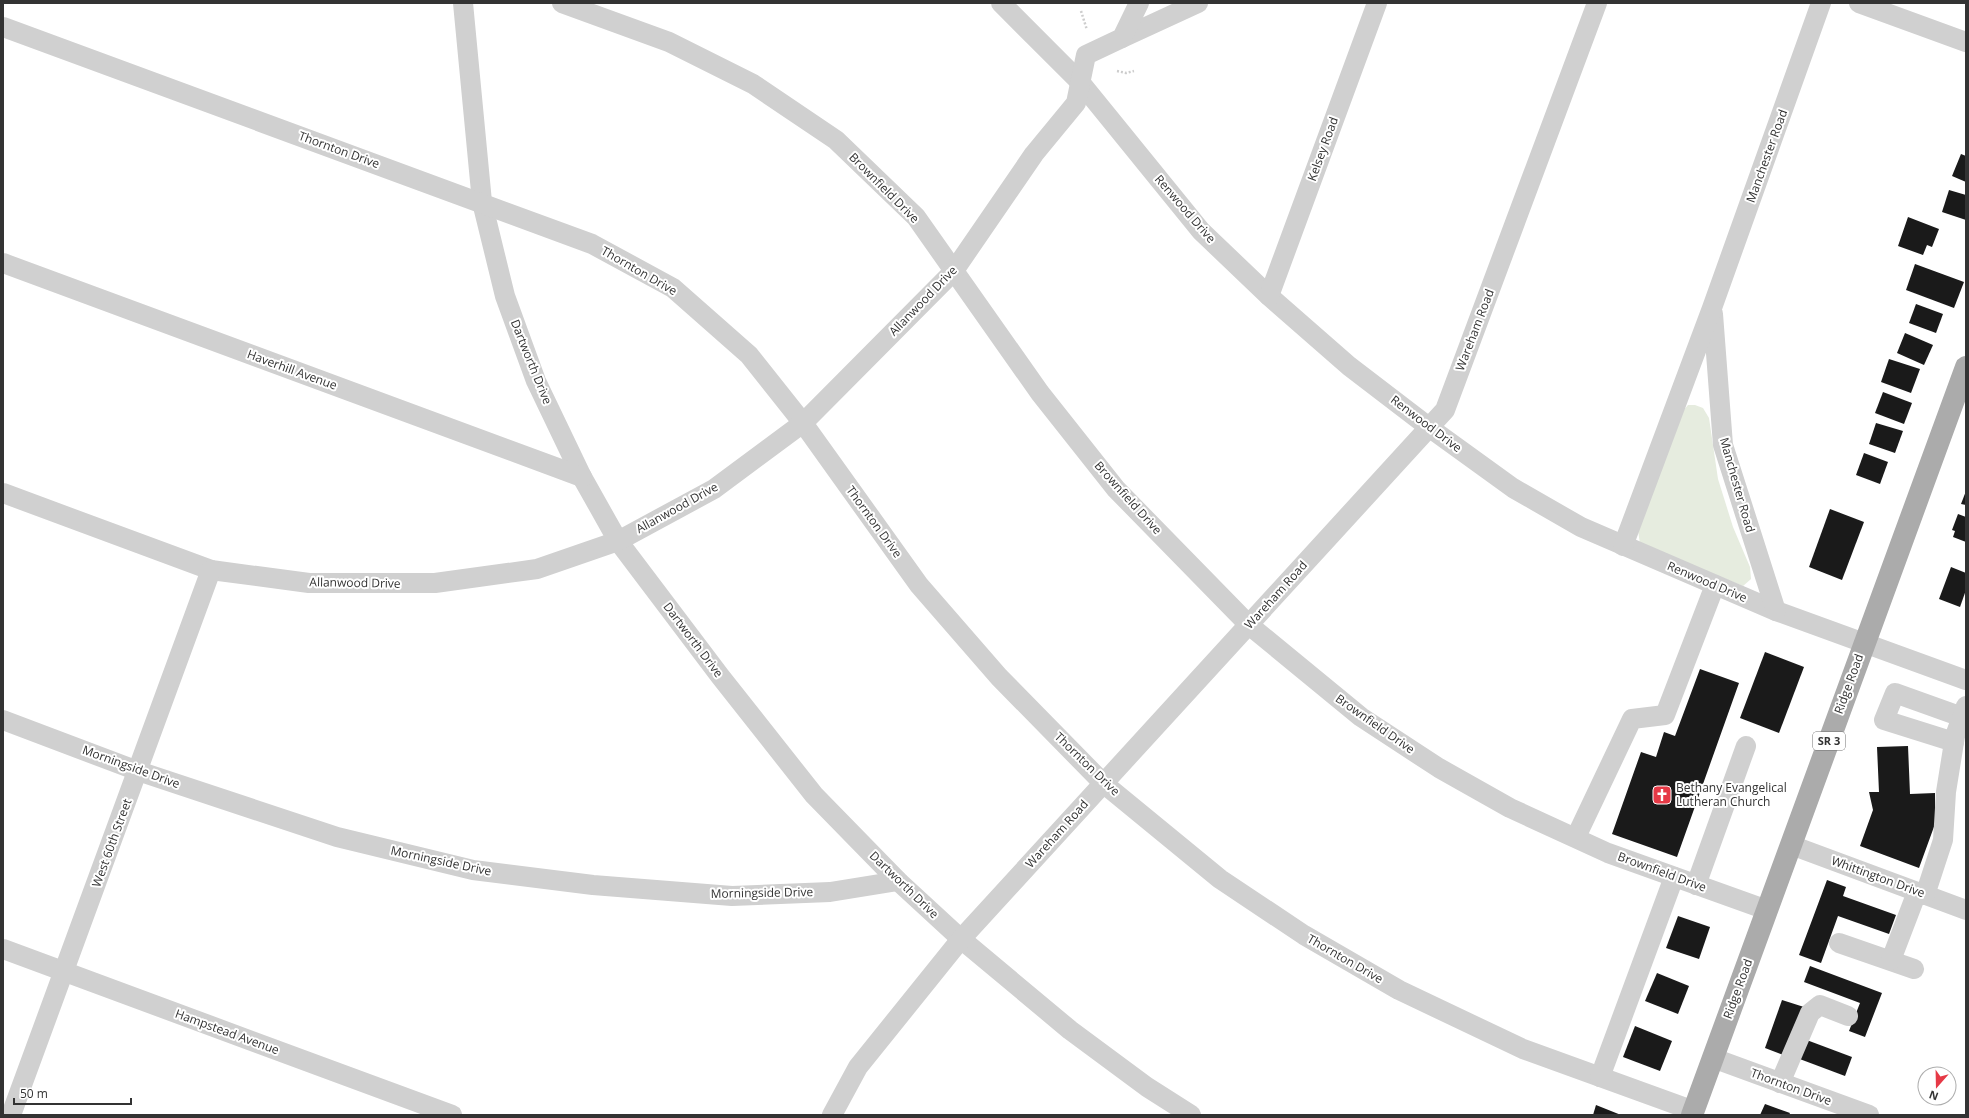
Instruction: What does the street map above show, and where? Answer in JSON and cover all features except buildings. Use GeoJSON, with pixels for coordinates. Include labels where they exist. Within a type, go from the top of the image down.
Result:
{"type":"FeatureCollection","features":[{"type":"Feature","properties":{"kind":"main road","name":"Ridge Road"},"geometry":{"type":"LineString","coordinates":[[1693,1113],[1864,642],[1966,368]]}},
{"type":"Feature","properties":{"kind":"street","name":"Dartworth Drive"},"geometry":{"type":"LineString","coordinates":[[463,3],[482,202],[505,296],[536,382],[582,477],[618,541],[720,676],[814,795],[898,881],[961,939],[1070,1030],[1147,1087],[1191,1115]]}},
{"type":"Feature","properties":{"kind":"street","name":"Brownfield Drive"},"geometry":{"type":"LineString","coordinates":[[562,3],[669,42],[753,84],[836,140],[916,217],[953,272],[1040,393],[1116,489],[1249,625],[1361,717],[1439,768],[1510,808],[1608,853],[1767,910]]}},
{"type":"Feature","properties":{"kind":"street","name":"Renwood Drive"},"geometry":{"type":"LineString","coordinates":[[1000,3],[1080,82],[1201,231],[1269,296],[1349,366],[1430,428],[1513,488],[1581,527],[1776,611],[1957,676]]}},
{"type":"Feature","properties":{"kind":"street"},"geometry":{"type":"LineString","coordinates":[[1122,38],[1139,3]]}},
{"type":"Feature","properties":{"kind":"street"},"geometry":{"type":"LineString","coordinates":[[1122,38],[1198,3]]}},
{"type":"Feature","properties":{"kind":"street","name":"Kelsey Road"},"geometry":{"type":"LineString","coordinates":[[1269,296],[1377,3]]}},
{"type":"Feature","properties":{"kind":"street","name":"Wareham Road"},"geometry":{"type":"LineString","coordinates":[[832,1115],[858,1067],[961,939],[1103,782],[1249,625],[1445,410],[1597,3]]}},
{"type":"Feature","properties":{"kind":"street","name":"Manchester Road"},"geometry":{"type":"LineString","coordinates":[[1623,546],[1712,308],[1821,3]]}},
{"type":"Feature","properties":{"kind":"street"},"geometry":{"type":"LineString","coordinates":[[1859,3],[1966,42]]}},
{"type":"Feature","properties":{"kind":"street","name":"Thornton Drive"},"geometry":{"type":"LineString","coordinates":[[3,27],[482,202],[592,244],[673,288],[749,355],[804,424],[919,585],[999,677],[1103,782],[1220,879],[1304,935],[1399,990],[1523,1049],[1693,1113]]}},
{"type":"Feature","properties":{"kind":"street","name":"Allanwood Drive"},"geometry":{"type":"LineString","coordinates":[[3,493],[211,570],[309,583],[435,583],[537,569],[618,541],[714,489],[804,424],[953,272],[1034,154],[1076,103],[1086,55],[1122,38]]}},
{"type":"Feature","properties":{"kind":"street","name":"Haverhill Avenue"},"geometry":{"type":"LineString","coordinates":[[3,263],[582,477]]}},
{"type":"Feature","properties":{"kind":"street","name":"Manchester Road"},"geometry":{"type":"LineString","coordinates":[[1712,308],[1723,445],[1776,611]]}},
{"type":"Feature","properties":{"kind":"street","name":"West 60th Street"},"geometry":{"type":"LineString","coordinates":[[11,1115],[211,570]]}},
{"type":"Feature","properties":{"kind":"street"},"geometry":{"type":"LineString","coordinates":[[1576,837],[1632,719],[1665,715],[1715,585]]}},
{"type":"Feature","properties":{"kind":"street"},"geometry":{"type":"LineString","coordinates":[[1957,676],[1966,664]]}},
{"type":"Feature","properties":{"kind":"street"},"geometry":{"type":"LineString","coordinates":[[1892,960],[1943,840],[1946,792],[1954,742],[1964,712],[1895,693],[1884,720],[1954,742]]}},
{"type":"Feature","properties":{"kind":"street","name":"Morningside Drive"},"geometry":{"type":"LineString","coordinates":[[3,720],[138,771],[337,837],[473,870],[593,885],[732,896],[830,892],[898,881]]}},
{"type":"Feature","properties":{"kind":"street"},"geometry":{"type":"LineString","coordinates":[[1696,885],[1746,746]]}},
{"type":"Feature","properties":{"kind":"street","name":"Whittington Drive"},"geometry":{"type":"LineString","coordinates":[[1791,845],[1966,910]]}},
{"type":"Feature","properties":{"kind":"street"},"geometry":{"type":"LineString","coordinates":[[1600,1077],[1674,877]]}},
{"type":"Feature","properties":{"kind":"street"},"geometry":{"type":"LineString","coordinates":[[1839,943],[1892,960],[1914,969]]}},
{"type":"Feature","properties":{"kind":"street","name":"Hampstead Avenue"},"geometry":{"type":"LineString","coordinates":[[3,949],[452,1115]]}},
{"type":"Feature","properties":{"kind":"street"},"geometry":{"type":"LineString","coordinates":[[1780,1083],[1810,1013],[1820,1005],[1848,1016]]}},
{"type":"Feature","properties":{"kind":"street","name":"Thornton Drive"},"geometry":{"type":"LineString","coordinates":[[1713,1058],[1869,1115]]}},
{"type":"Feature","properties":{"kind":"path"},"geometry":{"type":"LineString","coordinates":[[1081,11],[1087,30]]}},
{"type":"Feature","properties":{"kind":"path"},"geometry":{"type":"LineString","coordinates":[[1117,71],[1126,74],[1134,71]]}},
{"type":"Feature","properties":{"kind":"shaded area"},"geometry":{"type":"Polygon","coordinates":[[[1688,405],[1695,405],[1703,408],[1709,418],[1718,479],[1733,527],[1750,567],[1751,579],[1743,586],[1640,544],[1638,530],[1682,412],[1688,405]]]}},
{"type":"Feature","properties":{"kind":"place","name":"Bethany Evangelical Lutheran Church"},"geometry":{"type":"Point","coordinates":[1662,795]}}]}
